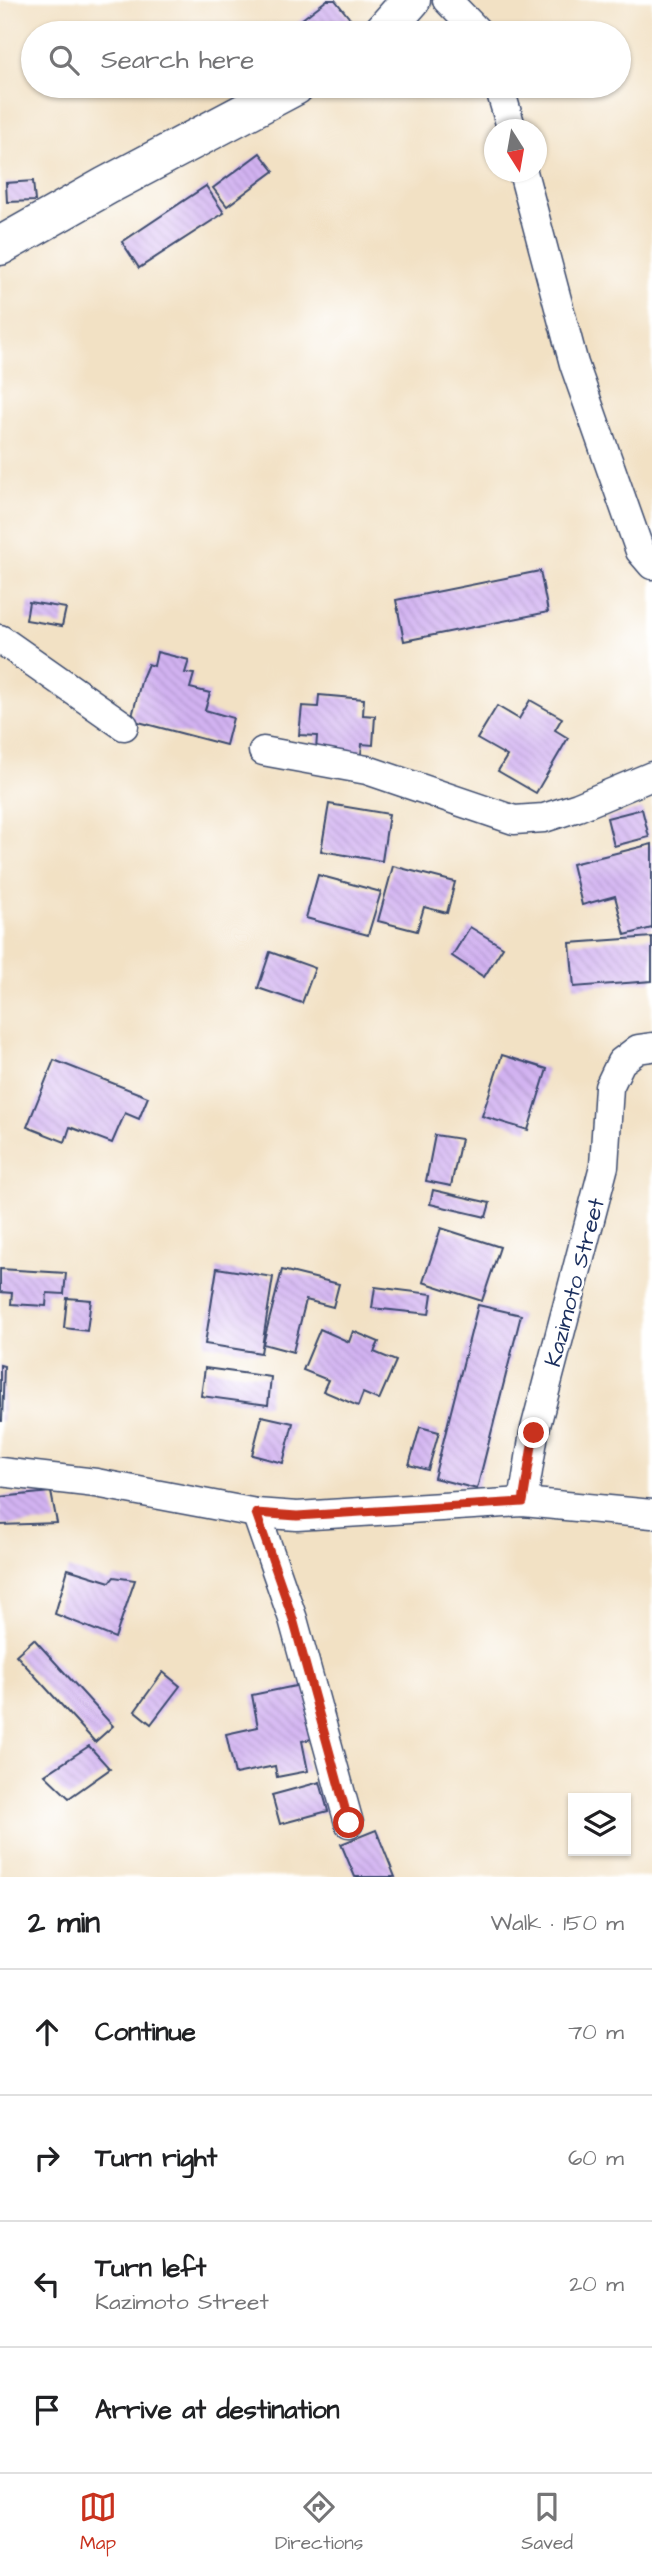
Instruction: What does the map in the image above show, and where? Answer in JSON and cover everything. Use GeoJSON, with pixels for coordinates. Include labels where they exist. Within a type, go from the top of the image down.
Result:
{"type":"FeatureCollection","features":[{"type":"Feature","properties":{"kind":"street"},"geometry":{"type":"LineString","coordinates":[[393,21],[411,0]]}},
{"type":"Feature","properties":{"kind":"street"},"geometry":{"type":"LineString","coordinates":[[447,0],[467,21]]}},
{"type":"Feature","properties":{"kind":"street"},"geometry":{"type":"LineString","coordinates":[[0,246],[106,186],[272,98]]}},
{"type":"Feature","properties":{"kind":"street"},"geometry":{"type":"LineString","coordinates":[[503,98],[509,119]]}},
{"type":"Feature","properties":{"kind":"street"},"geometry":{"type":"LineString","coordinates":[[526,182],[574,364],[640,551],[652,565]]}},
{"type":"Feature","properties":{"kind":"street"},"geometry":{"type":"LineString","coordinates":[[0,639],[124,726]]}},
{"type":"Feature","properties":{"kind":"street"},"geometry":{"type":"LineString","coordinates":[[263,751],[367,770],[514,820],[544,818],[652,776]]}},
{"type":"Feature","properties":{"kind":"street","name":"Kazimoto Street"},"geometry":{"type":"LineString","coordinates":[[523,1502],[534,1433],[604,1166],[609,1087],[621,1062],[638,1049],[652,1047]]}},
{"type":"Feature","properties":{"kind":"street"},"geometry":{"type":"LineString","coordinates":[[0,1472],[96,1483],[256,1513],[297,1516],[523,1502],[652,1514]]}},
{"type":"Feature","properties":{"kind":"street"},"geometry":{"type":"LineString","coordinates":[[256,1513],[293,1619],[349,1823]]}},
{"type":"Feature","properties":{"kind":"building"},"geometry":{"type":"Polygon","coordinates":[[[327,0],[335,0],[351,20],[350,21],[300,21],[327,0]]]}},
{"type":"Feature","properties":{"kind":"building"},"geometry":{"type":"Polygon","coordinates":[[[260,153],[274,171],[227,206],[213,188],[260,153]]]}},
{"type":"Feature","properties":{"kind":"building"},"geometry":{"type":"Polygon","coordinates":[[[33,181],[35,201],[7,202],[6,183],[33,181]]]}},
{"type":"Feature","properties":{"kind":"building"},"geometry":{"type":"Polygon","coordinates":[[[206,186],[224,213],[139,268],[122,242],[206,186]]]}},
{"type":"Feature","properties":{"kind":"building"},"geometry":{"type":"Polygon","coordinates":[[[540,571],[548,612],[404,641],[396,600],[540,571]]]}},
{"type":"Feature","properties":{"kind":"building"},"geometry":{"type":"Polygon","coordinates":[[[29,602],[66,608],[62,626],[26,620],[29,602]]]}},
{"type":"Feature","properties":{"kind":"building"},"geometry":{"type":"Polygon","coordinates":[[[157,652],[189,660],[185,673],[194,674],[190,688],[210,693],[205,710],[233,718],[226,745],[131,720],[142,678],[148,664],[154,666],[157,652]]]}},
{"type":"Feature","properties":{"kind":"building"},"geometry":{"type":"Polygon","coordinates":[[[319,695],[364,699],[363,715],[375,716],[373,745],[362,744],[361,755],[316,751],[317,736],[299,735],[302,706],[318,707],[319,695]]]}},
{"type":"Feature","properties":{"kind":"building"},"geometry":{"type":"Polygon","coordinates":[[[530,700],[562,718],[555,730],[568,738],[536,793],[498,771],[507,756],[477,739],[497,706],[519,719],[530,700]]]}},
{"type":"Feature","properties":{"kind":"building"},"geometry":{"type":"Polygon","coordinates":[[[329,804],[389,814],[382,861],[321,851],[329,804]]]}},
{"type":"Feature","properties":{"kind":"building"},"geometry":{"type":"Polygon","coordinates":[[[642,809],[649,837],[614,846],[607,818],[642,809]]]}},
{"type":"Feature","properties":{"kind":"building"},"geometry":{"type":"Polygon","coordinates":[[[652,844],[652,928],[625,935],[615,896],[582,905],[572,864],[652,844]]]}},
{"type":"Feature","properties":{"kind":"building"},"geometry":{"type":"Polygon","coordinates":[[[393,866],[455,882],[447,913],[424,907],[417,931],[378,921],[393,866]]]}},
{"type":"Feature","properties":{"kind":"building"},"geometry":{"type":"Polygon","coordinates":[[[318,875],[381,892],[368,935],[306,918],[318,875]]]}},
{"type":"Feature","properties":{"kind":"building"},"geometry":{"type":"Polygon","coordinates":[[[470,927],[503,947],[484,977],[452,956],[470,927]]]}},
{"type":"Feature","properties":{"kind":"building"},"geometry":{"type":"Polygon","coordinates":[[[652,937],[652,981],[574,987],[570,943],[652,937]]]}},
{"type":"Feature","properties":{"kind":"building"},"geometry":{"type":"Polygon","coordinates":[[[270,952],[315,968],[302,1003],[258,988],[270,952]]]}},
{"type":"Feature","properties":{"kind":"building"},"geometry":{"type":"Polygon","coordinates":[[[502,1055],[547,1069],[528,1130],[482,1116],[502,1055]]]}},
{"type":"Feature","properties":{"kind":"building"},"geometry":{"type":"Polygon","coordinates":[[[54,1060],[148,1097],[139,1119],[125,1113],[112,1143],[70,1127],[65,1142],[27,1127],[54,1060]]]}},
{"type":"Feature","properties":{"kind":"building"},"geometry":{"type":"Polygon","coordinates":[[[435,1135],[461,1139],[451,1186],[426,1181],[435,1135]]]}},
{"type":"Feature","properties":{"kind":"building"},"geometry":{"type":"Polygon","coordinates":[[[433,1190],[490,1203],[486,1217],[430,1204],[433,1190]]]}},
{"type":"Feature","properties":{"kind":"building"},"geometry":{"type":"Polygon","coordinates":[[[441,1228],[500,1247],[482,1301],[423,1282],[441,1228]]]}},
{"type":"Feature","properties":{"kind":"building"},"geometry":{"type":"Polygon","coordinates":[[[217,1268],[273,1277],[261,1353],[205,1344],[217,1268]]]}},
{"type":"Feature","properties":{"kind":"building"},"geometry":{"type":"Polygon","coordinates":[[[0,1269],[66,1273],[64,1294],[47,1293],[46,1306],[11,1304],[12,1293],[0,1292],[0,1269]]]}},
{"type":"Feature","properties":{"kind":"building"},"geometry":{"type":"Polygon","coordinates":[[[282,1270],[339,1284],[333,1307],[306,1300],[293,1352],[263,1344],[282,1270]]]}},
{"type":"Feature","properties":{"kind":"building"},"geometry":{"type":"Polygon","coordinates":[[[375,1287],[432,1294],[429,1314],[372,1308],[375,1287]]]}},
{"type":"Feature","properties":{"kind":"building"},"geometry":{"type":"Polygon","coordinates":[[[67,1298],[91,1300],[87,1331],[64,1328],[67,1298]]]}},
{"type":"Feature","properties":{"kind":"building"},"geometry":{"type":"Polygon","coordinates":[[[478,1305],[521,1315],[477,1489],[434,1478],[478,1305]]]}},
{"type":"Feature","properties":{"kind":"building"},"geometry":{"type":"Polygon","coordinates":[[[320,1329],[349,1342],[353,1331],[379,1342],[374,1352],[396,1361],[379,1400],[363,1393],[358,1406],[323,1391],[328,1380],[303,1370],[320,1329]]]}},
{"type":"Feature","properties":{"kind":"building"},"geometry":{"type":"Polygon","coordinates":[[[0,1365],[4,1366],[2,1421],[0,1421],[0,1365]]]}},
{"type":"Feature","properties":{"kind":"building"},"geometry":{"type":"Polygon","coordinates":[[[205,1368],[271,1377],[268,1405],[201,1396],[205,1368]]]}},
{"type":"Feature","properties":{"kind":"building"},"geometry":{"type":"Polygon","coordinates":[[[262,1416],[293,1423],[283,1463],[252,1455],[262,1416]]]}},
{"type":"Feature","properties":{"kind":"building"},"geometry":{"type":"Polygon","coordinates":[[[420,1427],[439,1432],[428,1470],[409,1465],[420,1427]]]}},
{"type":"Feature","properties":{"kind":"building"},"geometry":{"type":"Polygon","coordinates":[[[51,1492],[57,1523],[0,1525],[0,1497],[51,1492]]]}},
{"type":"Feature","properties":{"kind":"building"},"geometry":{"type":"Polygon","coordinates":[[[68,1569],[110,1582],[114,1577],[135,1580],[115,1638],[55,1614],[68,1569]]]}},
{"type":"Feature","properties":{"kind":"building"},"geometry":{"type":"Polygon","coordinates":[[[34,1639],[113,1726],[95,1742],[16,1655],[34,1639]]]}},
{"type":"Feature","properties":{"kind":"building"},"geometry":{"type":"Polygon","coordinates":[[[163,1672],[180,1686],[151,1724],[135,1711],[163,1672]]]}},
{"type":"Feature","properties":{"kind":"building"},"geometry":{"type":"Polygon","coordinates":[[[305,1684],[316,1738],[302,1741],[308,1771],[277,1777],[275,1766],[235,1774],[226,1734],[258,1727],[252,1695],[305,1684]]]}},
{"type":"Feature","properties":{"kind":"building"},"geometry":{"type":"Polygon","coordinates":[[[89,1746],[110,1769],[69,1798],[45,1775],[89,1746]]]}},
{"type":"Feature","properties":{"kind":"building"},"geometry":{"type":"Polygon","coordinates":[[[320,1782],[328,1811],[280,1824],[272,1795],[320,1782]]]}},
{"type":"Feature","properties":{"kind":"building"},"geometry":{"type":"Polygon","coordinates":[[[376,1830],[395,1877],[355,1877],[341,1844],[376,1830]]]}},
{"type":"Feature","properties":{"kind":"route"},"geometry":{"type":"LineString","coordinates":[[349,1823],[293,1619],[256,1513],[297,1516],[523,1502],[534,1433]]}}]}
